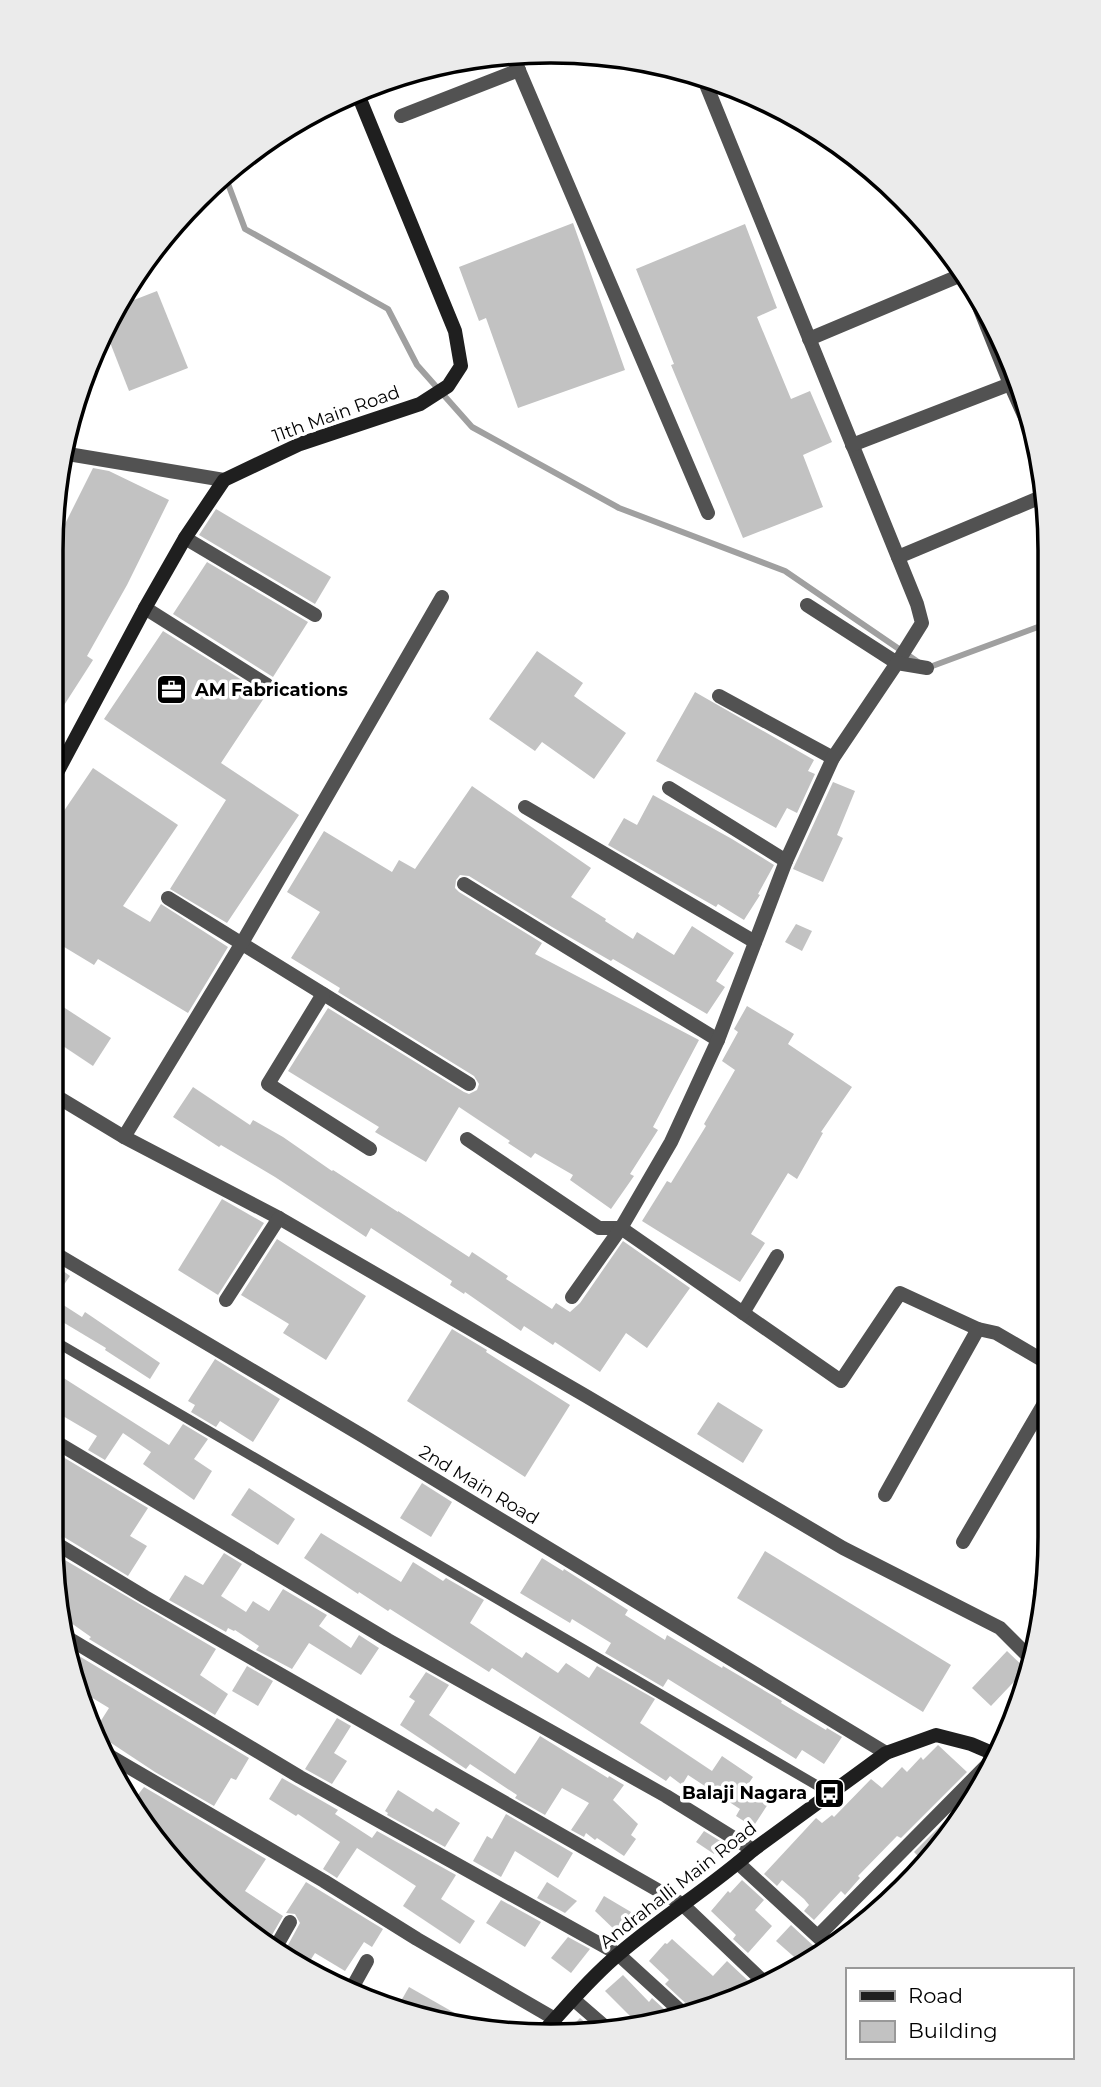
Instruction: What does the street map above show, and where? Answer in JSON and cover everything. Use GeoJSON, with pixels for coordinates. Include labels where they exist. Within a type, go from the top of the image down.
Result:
{"type":"FeatureCollection","features":[{"type":"Feature","properties":{"kind":"street"},"geometry":{"type":"LineString","coordinates":[[516,64],[708,513]]}},
{"type":"Feature","properties":{"kind":"street"},"geometry":{"type":"LineString","coordinates":[[401,116],[519,70]]}},
{"type":"Feature","properties":{"kind":"street"},"geometry":{"type":"LineString","coordinates":[[572,1297],[621,1228],[671,1142],[719,1040],[786,861],[833,758],[922,623],[917,604],[708,90]]}},
{"type":"Feature","properties":{"kind":"street","name":"11th Main Road"},"geometry":{"type":"LineString","coordinates":[[225,480],[300,444],[420,404],[448,386],[461,366],[455,331],[361,101]]}},
{"type":"Feature","properties":{"kind":"street"},"geometry":{"type":"LineString","coordinates":[[809,339],[954,278]]}},
{"type":"Feature","properties":{"kind":"street"},"geometry":{"type":"LineString","coordinates":[[852,445],[1009,385]]}},
{"type":"Feature","properties":{"kind":"street"},"geometry":{"type":"LineString","coordinates":[[63,760],[145,608],[186,538],[225,480],[72,455]]}},
{"type":"Feature","properties":{"kind":"street"},"geometry":{"type":"LineString","coordinates":[[898,557],[1035,500]]}},
{"type":"Feature","properties":{"kind":"street"},"geometry":{"type":"LineString","coordinates":[[186,538],[315,615]]}},
{"type":"Feature","properties":{"kind":"street"},"geometry":{"type":"LineString","coordinates":[[124,1137],[242,943],[442,597]]}},
{"type":"Feature","properties":{"kind":"street"},"geometry":{"type":"LineString","coordinates":[[807,606],[897,663],[927,668]]}},
{"type":"Feature","properties":{"kind":"street"},"geometry":{"type":"LineString","coordinates":[[145,608],[267,685]]}},
{"type":"Feature","properties":{"kind":"street"},"geometry":{"type":"LineString","coordinates":[[719,696],[833,758]]}},
{"type":"Feature","properties":{"kind":"street"},"geometry":{"type":"LineString","coordinates":[[669,788],[786,861]]}},
{"type":"Feature","properties":{"kind":"street"},"geometry":{"type":"LineString","coordinates":[[525,807],[755,942]]}},
{"type":"Feature","properties":{"kind":"street"},"geometry":{"type":"LineString","coordinates":[[464,884],[719,1040]]}},
{"type":"Feature","properties":{"kind":"street"},"geometry":{"type":"LineString","coordinates":[[168,898],[469,1084]]}},
{"type":"Feature","properties":{"kind":"street"},"geometry":{"type":"LineString","coordinates":[[323,994],[268,1084],[370,1149]]}},
{"type":"Feature","properties":{"kind":"street"},"geometry":{"type":"LineString","coordinates":[[63,1100],[124,1137],[279,1218],[843,1548],[1000,1628],[1024,1652]]}},
{"type":"Feature","properties":{"kind":"street"},"geometry":{"type":"LineString","coordinates":[[467,1139],[599,1228],[621,1228],[841,1381],[900,1293],[978,1329],[996,1333],[1038,1358]]}},
{"type":"Feature","properties":{"kind":"street"},"geometry":{"type":"LineString","coordinates":[[226,1300],[279,1218]]}},
{"type":"Feature","properties":{"kind":"street"},"geometry":{"type":"LineString","coordinates":[[743,1313],[777,1256]]}},
{"type":"Feature","properties":{"kind":"street","name":"2nd Main Road"},"geometry":{"type":"LineString","coordinates":[[63,1258],[363,1436],[886,1753]]}},
{"type":"Feature","properties":{"kind":"street"},"geometry":{"type":"LineString","coordinates":[[885,1495],[978,1329]]}},
{"type":"Feature","properties":{"kind":"street"},"geometry":{"type":"LineString","coordinates":[[962,1542],[1038,1414]]}},
{"type":"Feature","properties":{"kind":"street"},"geometry":{"type":"LineString","coordinates":[[63,1446],[377,1633],[666,1796],[753,1850]]}},
{"type":"Feature","properties":{"kind":"street"},"geometry":{"type":"LineString","coordinates":[[63,1548],[682,1904],[759,1977]]}},
{"type":"Feature","properties":{"kind":"street"},"geometry":{"type":"LineString","coordinates":[[75,1642],[300,1777],[618,1954],[676,2007]]}},
{"type":"Feature","properties":{"kind":"street","name":"Andrahalli Main Road"},"geometry":{"type":"LineString","coordinates":[[550,2024],[618,1954],[753,1850],[886,1753],[936,1735],[988,1752]]}},
{"type":"Feature","properties":{"kind":"street"},"geometry":{"type":"LineString","coordinates":[[118,1761],[555,2019]]}},
{"type":"Feature","properties":{"kind":"street"},"geometry":{"type":"LineString","coordinates":[[738,1863],[822,1940],[969,1786]]}},
{"type":"Feature","properties":{"kind":"street"},"geometry":{"type":"LineString","coordinates":[[279,1941],[290,1922]]}},
{"type":"Feature","properties":{"kind":"street"},"geometry":{"type":"LineString","coordinates":[[355,1983],[368,1961]]}},
{"type":"Feature","properties":{"kind":"street"},"geometry":{"type":"LineString","coordinates":[[573,1999],[599,2021]]}},
{"type":"Feature","properties":{"kind":"lane"},"geometry":{"type":"LineString","coordinates":[[63,1346],[830,1793]]}},
{"type":"Feature","properties":{"kind":"building"},"geometry":{"type":"Polygon","coordinates":[[[573,223],[625,370],[518,408],[486,318],[479,321],[459,267],[573,223]]]}},
{"type":"Feature","properties":{"kind":"building"},"geometry":{"type":"Polygon","coordinates":[[[745,224],[777,308],[757,317],[791,399],[810,391],[832,442],[803,455],[823,507],[743,538],[671,365],[674,364],[636,269],[745,224]]]}},
{"type":"Feature","properties":{"kind":"building"},"geometry":{"type":"Polygon","coordinates":[[[157,291],[188,368],[129,391],[110,342],[132,301],[157,291]]]}},
{"type":"Feature","properties":{"kind":"building"},"geometry":{"type":"Polygon","coordinates":[[[93,468],[109,471],[169,500],[127,585],[87,656],[93,660],[63,707],[65,528],[93,468]]]}},
{"type":"Feature","properties":{"kind":"building"},"geometry":{"type":"Polygon","coordinates":[[[216,509],[331,577],[315,604],[199,535],[216,509]]]}},
{"type":"Feature","properties":{"kind":"building"},"geometry":{"type":"Polygon","coordinates":[[[207,562],[308,622],[273,677],[173,614],[207,562]]]}},
{"type":"Feature","properties":{"kind":"building"},"geometry":{"type":"Polygon","coordinates":[[[163,631],[266,695],[221,763],[299,815],[227,923],[170,889],[226,800],[104,719],[163,631]]]}},
{"type":"Feature","properties":{"kind":"building"},"geometry":{"type":"Polygon","coordinates":[[[537,651],[583,683],[574,696],[626,733],[594,779],[542,742],[535,751],[489,719],[537,651]]]}},
{"type":"Feature","properties":{"kind":"building"},"geometry":{"type":"Polygon","coordinates":[[[695,692],[814,760],[808,771],[815,774],[797,813],[787,808],[776,828],[656,761],[695,692]]]}},
{"type":"Feature","properties":{"kind":"building"},"geometry":{"type":"Polygon","coordinates":[[[93,768],[178,825],[123,906],[150,922],[161,904],[228,947],[188,1013],[98,959],[94,965],[63,946],[63,812],[93,768]]]}},
{"type":"Feature","properties":{"kind":"building"},"geometry":{"type":"Polygon","coordinates":[[[833,782],[855,791],[837,835],[843,838],[823,882],[793,869],[833,782]]]}},
{"type":"Feature","properties":{"kind":"building"},"geometry":{"type":"Polygon","coordinates":[[[472,786],[591,868],[571,897],[633,939],[637,932],[674,955],[692,926],[734,953],[716,981],[725,987],[707,1014],[552,927],[469,876],[460,875],[456,880],[455,888],[459,892],[542,943],[535,954],[699,1040],[653,1127],[658,1130],[630,1174],[634,1176],[611,1209],[570,1180],[573,1175],[535,1153],[531,1158],[459,1107],[426,1162],[375,1132],[379,1127],[288,1071],[328,1008],[464,1092],[469,1094],[477,1090],[479,1084],[474,1076],[338,992],[340,988],[291,958],[320,912],[287,892],[324,831],[392,872],[399,860],[415,869],[472,786]]]}},
{"type":"Feature","properties":{"kind":"building"},"geometry":{"type":"Polygon","coordinates":[[[653,795],[774,865],[744,920],[718,904],[716,907],[608,845],[624,818],[637,825],[653,795]]]}},
{"type":"Feature","properties":{"kind":"building"},"geometry":{"type":"Polygon","coordinates":[[[796,924],[812,931],[802,951],[785,942],[796,924]]]}},
{"type":"Feature","properties":{"kind":"building"},"geometry":{"type":"Polygon","coordinates":[[[747,1006],[794,1034],[788,1044],[852,1087],[821,1132],[823,1133],[797,1179],[788,1173],[751,1234],[765,1243],[740,1282],[642,1221],[667,1181],[671,1183],[706,1126],[704,1124],[735,1070],[722,1061],[738,1032],[734,1029],[747,1006]]]}},
{"type":"Feature","properties":{"kind":"building"},"geometry":{"type":"Polygon","coordinates":[[[63,1007],[111,1038],[93,1066],[63,1046],[63,1007]]]}},
{"type":"Feature","properties":{"kind":"building"},"geometry":{"type":"Polygon","coordinates":[[[193,1087],[250,1125],[253,1120],[283,1137],[469,1257],[472,1252],[508,1276],[506,1279],[552,1309],[556,1303],[570,1312],[580,1303],[623,1241],[690,1288],[647,1348],[626,1333],[600,1372],[555,1342],[553,1345],[524,1326],[521,1331],[465,1292],[464,1294],[450,1285],[452,1281],[371,1228],[366,1237],[275,1177],[221,1145],[219,1147],[173,1117],[193,1087]]]}},
{"type":"Feature","properties":{"kind":"building"},"geometry":{"type":"Polygon","coordinates":[[[222,1199],[264,1223],[218,1295],[178,1270],[222,1199]]]}},
{"type":"Feature","properties":{"kind":"building"},"geometry":{"type":"Polygon","coordinates":[[[277,1239],[366,1296],[326,1360],[283,1333],[289,1324],[241,1295],[277,1239]]]}},
{"type":"Feature","properties":{"kind":"building"},"geometry":{"type":"Polygon","coordinates":[[[63,1271],[70,1276],[63,1286],[63,1271]]]}},
{"type":"Feature","properties":{"kind":"building"},"geometry":{"type":"Polygon","coordinates":[[[63,1305],[82,1317],[85,1312],[160,1363],[150,1379],[105,1350],[106,1348],[63,1322],[63,1305]]]}},
{"type":"Feature","properties":{"kind":"building"},"geometry":{"type":"Polygon","coordinates":[[[452,1329],[570,1405],[525,1477],[407,1401],[452,1329]]]}},
{"type":"Feature","properties":{"kind":"building"},"geometry":{"type":"Polygon","coordinates":[[[215,1359],[280,1399],[253,1442],[220,1421],[216,1427],[191,1412],[195,1405],[188,1401],[215,1359]]]}},
{"type":"Feature","properties":{"kind":"building"},"geometry":{"type":"Polygon","coordinates":[[[63,1378],[169,1445],[183,1424],[208,1439],[194,1459],[212,1471],[194,1500],[143,1464],[151,1452],[123,1433],[105,1460],[88,1450],[97,1436],[63,1416],[63,1378]]]}},
{"type":"Feature","properties":{"kind":"building"},"geometry":{"type":"Polygon","coordinates":[[[718,1402],[763,1430],[743,1463],[697,1434],[718,1402]]]}},
{"type":"Feature","properties":{"kind":"building"},"geometry":{"type":"Polygon","coordinates":[[[63,1457],[148,1508],[130,1536],[147,1546],[128,1576],[63,1536],[63,1457]]]}},
{"type":"Feature","properties":{"kind":"building"},"geometry":{"type":"Polygon","coordinates":[[[422,1483],[452,1502],[431,1537],[400,1518],[422,1483]]]}},
{"type":"Feature","properties":{"kind":"building"},"geometry":{"type":"Polygon","coordinates":[[[249,1488],[295,1519],[278,1545],[231,1515],[249,1488]]]}},
{"type":"Feature","properties":{"kind":"building"},"geometry":{"type":"Polygon","coordinates":[[[321,1533],[401,1582],[413,1562],[443,1581],[446,1578],[484,1600],[470,1623],[522,1658],[526,1652],[558,1673],[566,1663],[589,1678],[597,1666],[655,1699],[640,1723],[712,1771],[722,1756],[753,1777],[747,1786],[770,1801],[753,1827],[736,1816],[740,1809],[688,1775],[682,1785],[670,1776],[666,1781],[492,1668],[489,1672],[390,1609],[388,1611],[359,1592],[358,1594],[304,1558],[321,1533]]]}},
{"type":"Feature","properties":{"kind":"building"},"geometry":{"type":"Polygon","coordinates":[[[765,1551],[951,1665],[923,1712],[737,1598],[765,1551]]]}},
{"type":"Feature","properties":{"kind":"building"},"geometry":{"type":"Polygon","coordinates":[[[224,1553],[242,1564],[221,1596],[246,1612],[253,1601],[269,1611],[283,1589],[327,1615],[319,1626],[351,1648],[359,1635],[379,1648],[361,1675],[309,1643],[292,1669],[256,1650],[259,1646],[235,1630],[228,1628],[226,1632],[169,1600],[185,1575],[203,1585],[224,1553]]]}},
{"type":"Feature","properties":{"kind":"building"},"geometry":{"type":"Polygon","coordinates":[[[542,1558],[628,1610],[625,1615],[665,1640],[667,1635],[842,1737],[824,1764],[802,1750],[796,1759],[668,1679],[663,1687],[605,1653],[611,1643],[572,1619],[570,1623],[520,1593],[542,1558]]]}},
{"type":"Feature","properties":{"kind":"building"},"geometry":{"type":"Polygon","coordinates":[[[64,1559],[216,1649],[200,1675],[228,1694],[215,1715],[89,1639],[91,1637],[71,1623],[64,1559]]]}},
{"type":"Feature","properties":{"kind":"building"},"geometry":{"type":"Polygon","coordinates":[[[1007,1651],[1021,1664],[1016,1680],[991,1706],[972,1688],[1007,1651]]]}},
{"type":"Feature","properties":{"kind":"building"},"geometry":{"type":"Polygon","coordinates":[[[78,1657],[249,1758],[236,1780],[231,1778],[214,1806],[108,1741],[100,1722],[109,1708],[90,1697],[78,1657]]]}},
{"type":"Feature","properties":{"kind":"building"},"geometry":{"type":"Polygon","coordinates":[[[247,1666],[273,1681],[258,1706],[232,1691],[247,1666]]]}},
{"type":"Feature","properties":{"kind":"building"},"geometry":{"type":"Polygon","coordinates":[[[426,1672],[449,1685],[429,1715],[515,1774],[540,1736],[624,1785],[613,1800],[638,1824],[631,1835],[636,1839],[624,1856],[597,1838],[595,1840],[586,1833],[584,1837],[571,1830],[589,1803],[562,1788],[545,1815],[515,1798],[517,1795],[470,1764],[466,1769],[400,1725],[415,1701],[409,1697],[426,1672]]]}},
{"type":"Feature","properties":{"kind":"building"},"geometry":{"type":"Polygon","coordinates":[[[337,1718],[351,1726],[334,1753],[347,1761],[332,1784],[305,1769],[337,1718]]]}},
{"type":"Feature","properties":{"kind":"building"},"geometry":{"type":"Polygon","coordinates":[[[938,1745],[967,1772],[901,1838],[897,1836],[858,1876],[860,1878],[845,1895],[841,1891],[814,1920],[804,1911],[809,1905],[804,1899],[782,1880],[777,1886],[764,1874],[816,1818],[822,1823],[832,1815],[834,1817],[871,1779],[882,1788],[902,1767],[907,1772],[921,1757],[923,1760],[938,1745]]]}},
{"type":"Feature","properties":{"kind":"building"},"geometry":{"type":"Polygon","coordinates":[[[282,1778],[338,1810],[335,1814],[372,1838],[377,1831],[456,1875],[441,1899],[475,1921],[460,1944],[403,1906],[416,1886],[357,1848],[337,1878],[323,1869],[340,1842],[298,1814],[296,1816],[269,1799],[282,1778]]]}},
{"type":"Feature","properties":{"kind":"building"},"geometry":{"type":"Polygon","coordinates":[[[144,1787],[266,1859],[245,1891],[283,1916],[272,1935],[229,1903],[206,1881],[164,1833],[138,1795],[144,1787]]]}},
{"type":"Feature","properties":{"kind":"building"},"geometry":{"type":"Polygon","coordinates":[[[398,1790],[433,1812],[436,1808],[460,1823],[445,1847],[387,1815],[385,1811],[398,1790]]]}},
{"type":"Feature","properties":{"kind":"building"},"geometry":{"type":"Polygon","coordinates":[[[506,1814],[573,1853],[558,1878],[515,1851],[501,1877],[473,1861],[487,1836],[492,1839],[506,1814]]]}},
{"type":"Feature","properties":{"kind":"building"},"geometry":{"type":"Polygon","coordinates":[[[948,1818],[918,1856],[914,1852],[948,1818]]]}},
{"type":"Feature","properties":{"kind":"building"},"geometry":{"type":"Polygon","coordinates":[[[704,1831],[722,1842],[714,1854],[696,1842],[704,1831]]]}},
{"type":"Feature","properties":{"kind":"building"},"geometry":{"type":"Polygon","coordinates":[[[742,1880],[764,1900],[755,1910],[772,1926],[748,1953],[733,1939],[736,1935],[711,1911],[728,1891],[730,1893],[742,1880]]]}},
{"type":"Feature","properties":{"kind":"building"},"geometry":{"type":"Polygon","coordinates":[[[306,1882],[383,1929],[372,1947],[364,1942],[345,1971],[315,1953],[310,1961],[287,1947],[300,1923],[295,1914],[286,1913],[306,1882]]]}},
{"type":"Feature","properties":{"kind":"building"},"geometry":{"type":"Polygon","coordinates":[[[547,1882],[577,1901],[565,1913],[537,1898],[547,1882]]]}},
{"type":"Feature","properties":{"kind":"building"},"geometry":{"type":"Polygon","coordinates":[[[604,1896],[631,1912],[618,1933],[595,1911],[604,1896]]]}},
{"type":"Feature","properties":{"kind":"building"},"geometry":{"type":"Polygon","coordinates":[[[501,1900],[541,1922],[525,1947],[486,1923],[501,1900]]]}},
{"type":"Feature","properties":{"kind":"building"},"geometry":{"type":"Polygon","coordinates":[[[791,1925],[814,1946],[795,1958],[776,1941],[791,1925]]]}},
{"type":"Feature","properties":{"kind":"building"},"geometry":{"type":"Polygon","coordinates":[[[568,1937],[590,1949],[571,1973],[551,1958],[568,1937]]]}},
{"type":"Feature","properties":{"kind":"building"},"geometry":{"type":"Polygon","coordinates":[[[672,1939],[713,1976],[727,1961],[749,1982],[687,2004],[665,1984],[669,1980],[649,1961],[665,1943],[672,1939]]]}},
{"type":"Feature","properties":{"kind":"building"},"geometry":{"type":"Polygon","coordinates":[[[623,1975],[649,2002],[652,1998],[665,2010],[631,2017],[605,1991],[623,1975]]]}},
{"type":"Feature","properties":{"kind":"building"},"geometry":{"type":"Polygon","coordinates":[[[409,1987],[459,2016],[424,2007],[401,2000],[409,1987]]]}},
{"type":"Feature","properties":{"kind":"waterway"},"geometry":{"type":"LineString","coordinates":[[228,185],[245,229],[388,309],[417,365],[472,427],[619,508],[785,571],[918,662]]}},
{"type":"Feature","properties":{"kind":"waterway"},"geometry":{"type":"LineString","coordinates":[[927,668],[1038,627]]}},
{"type":"Feature","properties":{"kind":"place","name":"AM Fabrications"},"geometry":{"type":"Point","coordinates":[172,690]}},
{"type":"Feature","properties":{"kind":"place","name":"Balaji Nagara"},"geometry":{"type":"Point","coordinates":[830,1793]}}]}
